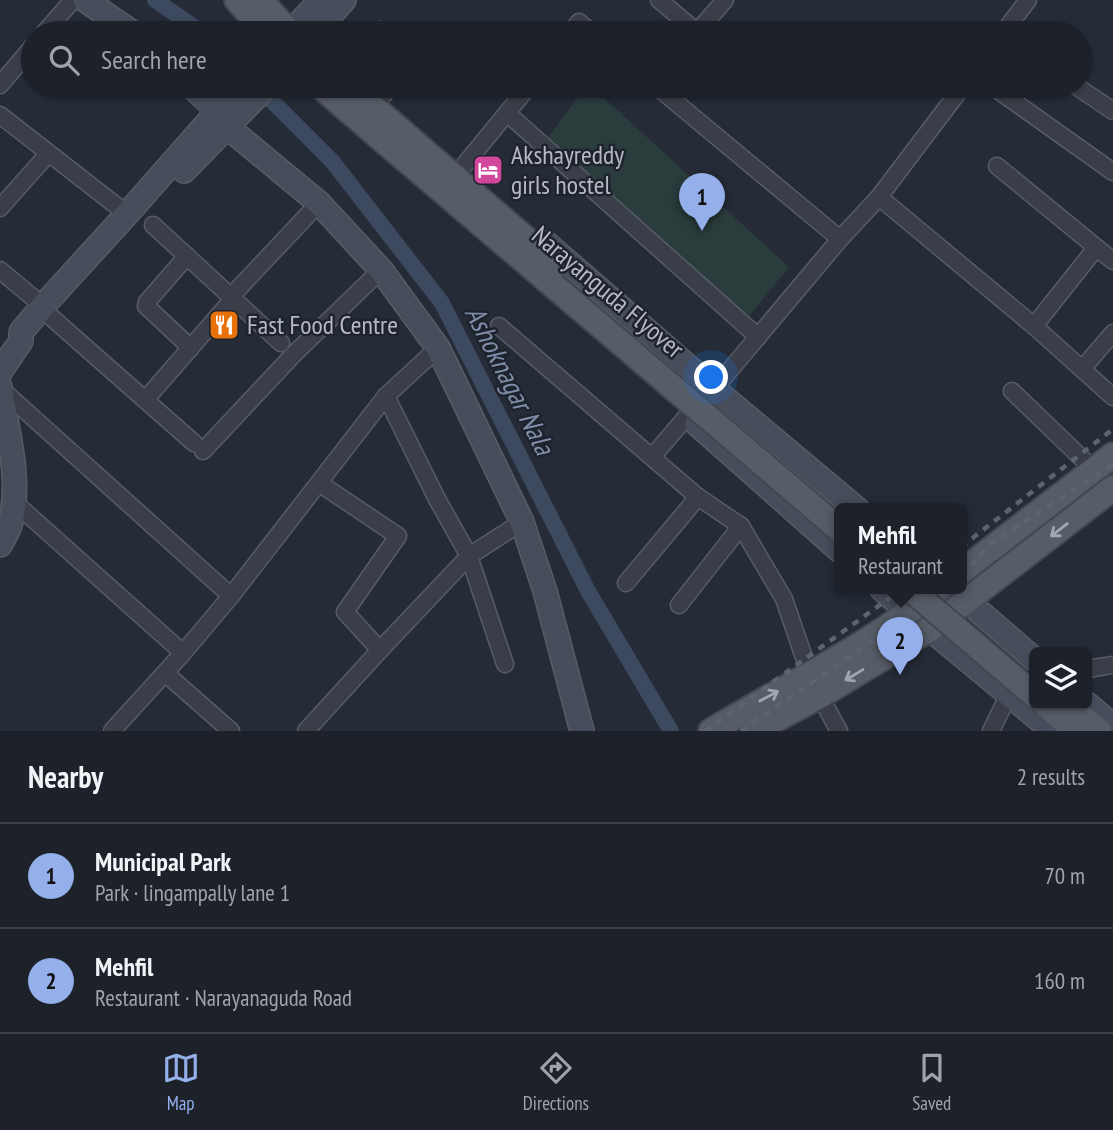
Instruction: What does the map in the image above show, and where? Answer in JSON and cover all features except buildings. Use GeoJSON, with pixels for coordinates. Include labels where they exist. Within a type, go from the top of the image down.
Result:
{"type":"FeatureCollection","features":[{"type":"Feature","properties":{"kind":"main road"},"geometry":{"type":"LineString","coordinates":[[237,0],[256,21]]}},
{"type":"Feature","properties":{"kind":"main road"},"geometry":{"type":"LineString","coordinates":[[260,0],[279,21]]}},
{"type":"Feature","properties":{"kind":"main road"},"geometry":{"type":"LineString","coordinates":[[340,98],[379,122]]}},
{"type":"Feature","properties":{"kind":"main road"},"geometry":{"type":"LineString","coordinates":[[358,98],[379,122]]}},
{"type":"Feature","properties":{"kind":"main road","name":"Narayanguda Flyover"},"geometry":{"type":"LineString","coordinates":[[379,122],[834,505]]}},
{"type":"Feature","properties":{"kind":"main road","name":"Narayanguda Flyover"},"geometry":{"type":"LineString","coordinates":[[379,122],[834,524]]}},
{"type":"Feature","properties":{"kind":"main road"},"geometry":{"type":"LineString","coordinates":[[967,567],[1104,462]]}},
{"type":"Feature","properties":{"kind":"main road"},"geometry":{"type":"LineString","coordinates":[[967,590],[1113,488]]}},
{"type":"Feature","properties":{"kind":"main road"},"geometry":{"type":"LineString","coordinates":[[754,731],[815,685],[909,601],[926,594]]}},
{"type":"Feature","properties":{"kind":"main road"},"geometry":{"type":"LineString","coordinates":[[937,594],[1029,673]]}},
{"type":"Feature","properties":{"kind":"main road"},"geometry":{"type":"LineString","coordinates":[[711,731],[762,700],[815,685],[930,629],[960,595]]}},
{"type":"Feature","properties":{"kind":"main road"},"geometry":{"type":"LineString","coordinates":[[909,601],[1029,691]]}},
{"type":"Feature","properties":{"kind":"main road"},"geometry":{"type":"LineString","coordinates":[[1052,710],[1076,731]]}},
{"type":"Feature","properties":{"kind":"main road"},"geometry":{"type":"LineString","coordinates":[[1074,710],[1099,731]]}},
{"type":"Feature","properties":{"kind":"street"},"geometry":{"type":"LineString","coordinates":[[55,21],[73,0]]}},
{"type":"Feature","properties":{"kind":"street"},"geometry":{"type":"LineString","coordinates":[[85,0],[116,21]]}},
{"type":"Feature","properties":{"kind":"street"},"geometry":{"type":"LineString","coordinates":[[301,21],[321,0]]}},
{"type":"Feature","properties":{"kind":"street"},"geometry":{"type":"LineString","coordinates":[[326,21],[344,0]]}},
{"type":"Feature","properties":{"kind":"street"},"geometry":{"type":"LineString","coordinates":[[659,0],[683,21]]}},
{"type":"Feature","properties":{"kind":"street"},"geometry":{"type":"LineString","coordinates":[[707,21],[725,0]]}},
{"type":"Feature","properties":{"kind":"street"},"geometry":{"type":"LineString","coordinates":[[1012,21],[1028,0]]}},
{"type":"Feature","properties":{"kind":"street"},"geometry":{"type":"LineString","coordinates":[[0,85],[21,60]]}},
{"type":"Feature","properties":{"kind":"street"},"geometry":{"type":"LineString","coordinates":[[1092,97],[1113,111]]}},
{"type":"Feature","properties":{"kind":"street"},"geometry":{"type":"LineString","coordinates":[[213,98],[230,107],[381,270],[438,348],[523,522],[545,591],[582,731]]}},
{"type":"Feature","properties":{"kind":"street"},"geometry":{"type":"LineString","coordinates":[[0,372],[21,341],[29,340],[47,312],[127,214],[230,107],[246,98]]}},
{"type":"Feature","properties":{"kind":"street"},"geometry":{"type":"LineString","coordinates":[[387,98],[376,141],[834,546]]}},
{"type":"Feature","properties":{"kind":"street"},"geometry":{"type":"LineString","coordinates":[[461,169],[519,98]]}},
{"type":"Feature","properties":{"kind":"street"},"geometry":{"type":"LineString","coordinates":[[671,98],[841,239]]}},
{"type":"Feature","properties":{"kind":"street"},"geometry":{"type":"LineString","coordinates":[[652,457],[879,197],[953,98]]}},
{"type":"Feature","properties":{"kind":"street"},"geometry":{"type":"LineString","coordinates":[[1009,98],[1113,172]]}},
{"type":"Feature","properties":{"kind":"street"},"geometry":{"type":"LineString","coordinates":[[47,312],[132,226],[230,107]]}},
{"type":"Feature","properties":{"kind":"street"},"geometry":{"type":"LineString","coordinates":[[379,122],[391,113],[461,169],[850,503]]}},
{"type":"Feature","properties":{"kind":"street"},"geometry":{"type":"LineString","coordinates":[[507,113],[758,337]]}},
{"type":"Feature","properties":{"kind":"street"},"geometry":{"type":"LineString","coordinates":[[0,115],[127,214]]}},
{"type":"Feature","properties":{"kind":"street"},"geometry":{"type":"LineString","coordinates":[[0,208],[48,154]]}},
{"type":"Feature","properties":{"kind":"street"},"geometry":{"type":"LineString","coordinates":[[997,166],[1093,251],[1113,273]]}},
{"type":"Feature","properties":{"kind":"street"},"geometry":{"type":"LineString","coordinates":[[879,197],[1034,326],[1113,397]]}},
{"type":"Feature","properties":{"kind":"street"},"geometry":{"type":"LineString","coordinates":[[145,400],[319,203]]}},
{"type":"Feature","properties":{"kind":"street"},"geometry":{"type":"LineString","coordinates":[[153,225],[235,295],[281,343]]}},
{"type":"Feature","properties":{"kind":"street"},"geometry":{"type":"LineString","coordinates":[[1034,326],[1093,251]]}},
{"type":"Feature","properties":{"kind":"street"},"geometry":{"type":"LineString","coordinates":[[1093,251],[1113,261]]}},
{"type":"Feature","properties":{"kind":"street"},"geometry":{"type":"LineString","coordinates":[[187,256],[146,306],[191,348]]}},
{"type":"Feature","properties":{"kind":"street"},"geometry":{"type":"LineString","coordinates":[[0,270],[198,447],[381,270]]}},
{"type":"Feature","properties":{"kind":"street"},"geometry":{"type":"LineString","coordinates":[[499,326],[698,497],[741,526],[785,599],[815,685],[839,731]]}},
{"type":"Feature","properties":{"kind":"street"},"geometry":{"type":"LineString","coordinates":[[1082,369],[1113,332]]}},
{"type":"Feature","properties":{"kind":"street"},"geometry":{"type":"LineString","coordinates":[[112,731],[231,596],[386,396],[438,348]]}},
{"type":"Feature","properties":{"kind":"street"},"geometry":{"type":"LineString","coordinates":[[0,388],[15,484],[11,524],[0,545]]}},
{"type":"Feature","properties":{"kind":"street"},"geometry":{"type":"LineString","coordinates":[[0,388],[231,596]]}},
{"type":"Feature","properties":{"kind":"street"},"geometry":{"type":"LineString","coordinates":[[1012,391],[1104,462]]}},
{"type":"Feature","properties":{"kind":"street"},"geometry":{"type":"LineString","coordinates":[[386,396],[437,499],[469,555],[505,664]]}},
{"type":"Feature","properties":{"kind":"street"},"geometry":{"type":"LineString","coordinates":[[320,483],[398,536],[345,612],[380,650]]}},
{"type":"Feature","properties":{"kind":"street"},"geometry":{"type":"LineString","coordinates":[[626,583],[698,497]]}},
{"type":"Feature","properties":{"kind":"street"},"geometry":{"type":"LineString","coordinates":[[14,502],[183,653]]}},
{"type":"Feature","properties":{"kind":"street"},"geometry":{"type":"LineString","coordinates":[[306,731],[469,555],[523,522]]}},
{"type":"Feature","properties":{"kind":"street"},"geometry":{"type":"LineString","coordinates":[[679,606],[741,526]]}},
{"type":"Feature","properties":{"kind":"street"},"geometry":{"type":"LineString","coordinates":[[960,595],[1029,655]]}},
{"type":"Feature","properties":{"kind":"street"},"geometry":{"type":"LineString","coordinates":[[909,601],[930,629],[1053,731]]}},
{"type":"Feature","properties":{"kind":"street"},"geometry":{"type":"LineString","coordinates":[[1092,668],[1113,665]]}},
{"type":"Feature","properties":{"kind":"street"},"geometry":{"type":"LineString","coordinates":[[164,673],[231,731]]}},
{"type":"Feature","properties":{"kind":"street"},"geometry":{"type":"LineString","coordinates":[[991,731],[1009,694]]}},
{"type":"Feature","properties":{"kind":"street"},"geometry":{"type":"LineString","coordinates":[[1092,708],[1113,726]]}},
{"type":"Feature","properties":{"kind":"shaded area"},"geometry":{"type":"Polygon","coordinates":[[[578,98],[604,98],[789,267],[745,321],[545,141],[578,98]]]}},
{"type":"Feature","properties":{"kind":"waterway","name":"Ashoknagar Nala"},"geometry":{"type":"LineString","coordinates":[[155,0],[186,21]]}},
{"type":"Feature","properties":{"kind":"waterway","name":"Ashoknagar Nala"},"geometry":{"type":"LineString","coordinates":[[269,98],[332,161],[442,303],[588,591],[671,731]]}},
{"type":"Feature","properties":{"kind":"railway"},"geometry":{"type":"LineString","coordinates":[[967,542],[1113,429]]}},
{"type":"Feature","properties":{"kind":"railway"},"geometry":{"type":"LineString","coordinates":[[967,569],[990,544],[1113,465]]}},
{"type":"Feature","properties":{"kind":"railway"},"geometry":{"type":"LineString","coordinates":[[705,731],[895,594]]}},
{"type":"Feature","properties":{"kind":"railway"},"geometry":{"type":"LineString","coordinates":[[741,731],[942,594]]}},
{"type":"Feature","properties":{"kind":"place","name":"Akshayreddy girls hostel"},"geometry":{"type":"Point","coordinates":[488,170]}},
{"type":"Feature","properties":{"kind":"place","name":"Municipal Park"},"geometry":{"type":"Point","coordinates":[702,231]}},
{"type":"Feature","properties":{"kind":"place","name":"Fast Food Centre"},"geometry":{"type":"Point","coordinates":[224,325]}},
{"type":"Feature","properties":{"kind":"place","name":"Mehfil"},"geometry":{"type":"Point","coordinates":[900,675]}}]}
